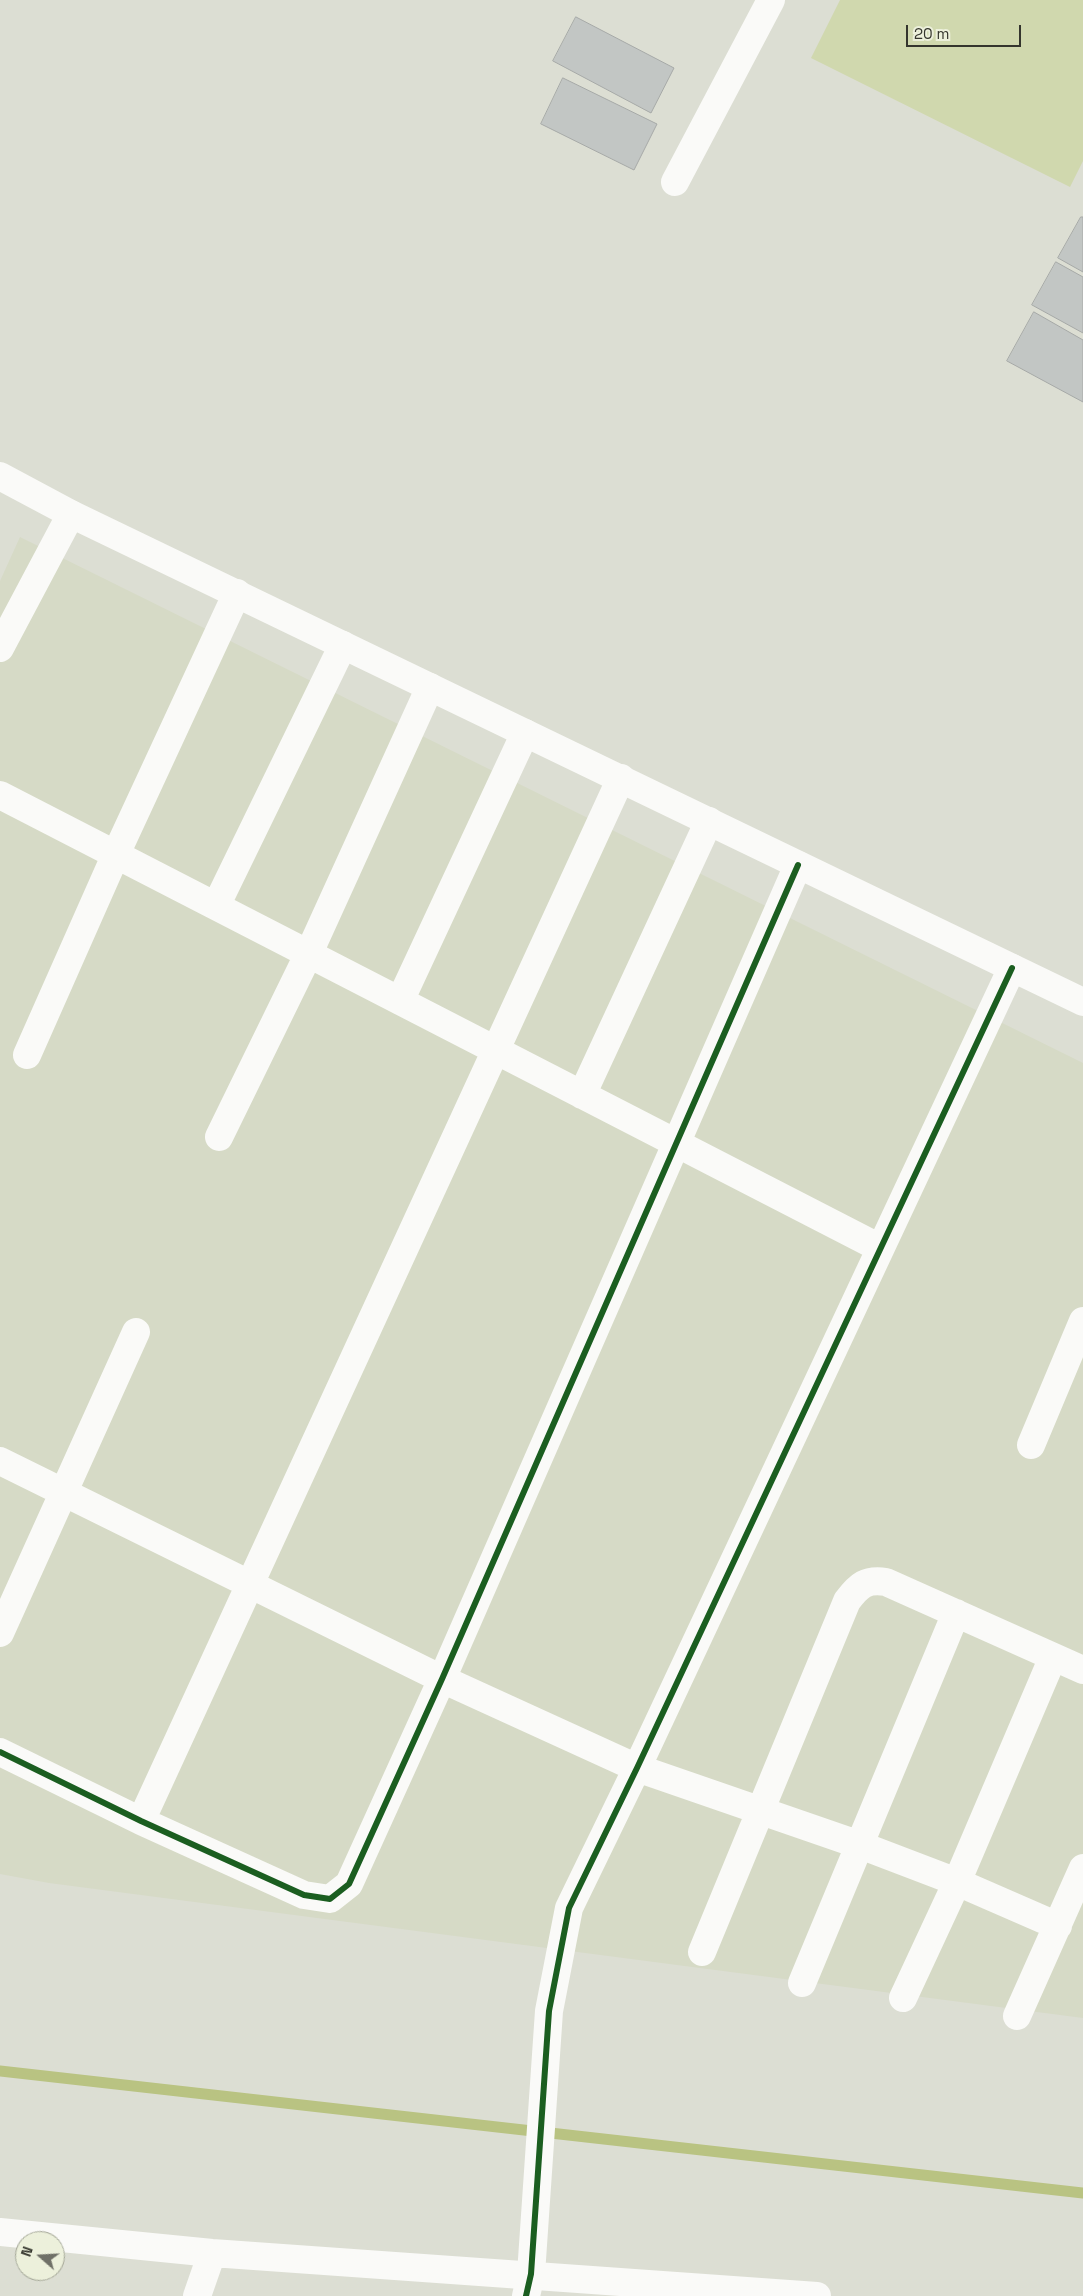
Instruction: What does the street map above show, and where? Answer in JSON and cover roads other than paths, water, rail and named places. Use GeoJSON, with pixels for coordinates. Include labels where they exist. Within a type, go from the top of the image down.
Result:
{"type":"FeatureCollection","features":[{"type":"Feature","properties":{"kind":"street"},"geometry":{"type":"LineString","coordinates":[[674,182],[771,0]]}},
{"type":"Feature","properties":{"kind":"street"},"geometry":{"type":"LineString","coordinates":[[0,476],[72,514],[1083,1002]]}},
{"type":"Feature","properties":{"kind":"street"},"geometry":{"type":"LineString","coordinates":[[0,648],[72,514]]}},
{"type":"Feature","properties":{"kind":"street"},"geometry":{"type":"LineString","coordinates":[[28,1054],[116,854],[237,593]]}},
{"type":"Feature","properties":{"kind":"street"},"geometry":{"type":"LineString","coordinates":[[216,906],[344,645]]}},
{"type":"Feature","properties":{"kind":"street"},"geometry":{"type":"LineString","coordinates":[[219,1137],[309,953],[430,687]]}},
{"type":"Feature","properties":{"kind":"street"},"geometry":{"type":"LineString","coordinates":[[400,1001],[525,733]]}},
{"type":"Feature","properties":{"kind":"street"},"geometry":{"type":"LineString","coordinates":[[141,1820],[621,778]]}},
{"type":"Feature","properties":{"kind":"street"},"geometry":{"type":"LineString","coordinates":[[0,795],[880,1248]]}},
{"type":"Feature","properties":{"kind":"street"},"geometry":{"type":"LineString","coordinates":[[582,1095],[709,821]]}},
{"type":"Feature","properties":{"kind":"street"},"geometry":{"type":"LineString","coordinates":[[0,1752],[141,1820],[304,1895],[330,1899],[349,1884],[442,1679],[678,1144],[798,864]]}},
{"type":"Feature","properties":{"kind":"street"},"geometry":{"type":"LineString","coordinates":[[529,2285],[549,2011],[569,1908],[637,1768],[1012,968]]}},
{"type":"Feature","properties":{"kind":"street"},"geometry":{"type":"LineString","coordinates":[[1031,1445],[1083,1321]]}},
{"type":"Feature","properties":{"kind":"street"},"geometry":{"type":"LineString","coordinates":[[0,1633],[136,1332]]}},
{"type":"Feature","properties":{"kind":"street"},"geometry":{"type":"LineString","coordinates":[[0,1462],[442,1679],[637,1768],[860,1845],[957,1882],[1058,1926]]}},
{"type":"Feature","properties":{"kind":"street"},"geometry":{"type":"LineString","coordinates":[[702,1952],[847,1601],[858,1586],[871,1580],[886,1582],[1083,1670]]}},
{"type":"Feature","properties":{"kind":"street"},"geometry":{"type":"LineString","coordinates":[[802,1983],[956,1613]]}},
{"type":"Feature","properties":{"kind":"street"},"geometry":{"type":"LineString","coordinates":[[903,1998],[957,1882],[1053,1657]]}},
{"type":"Feature","properties":{"kind":"street"},"geometry":{"type":"LineString","coordinates":[[1017,2016],[1083,1868]]}},
{"type":"Feature","properties":{"kind":"street"},"geometry":{"type":"LineString","coordinates":[[0,2232],[529,2285],[817,2296]]}},
{"type":"Feature","properties":{"kind":"street"},"geometry":{"type":"LineString","coordinates":[[197,2296],[212,2253]]}},
{"type":"Feature","properties":{"kind":"waterway"},"geometry":{"type":"LineString","coordinates":[[0,2071],[1083,2193]]}}]}
